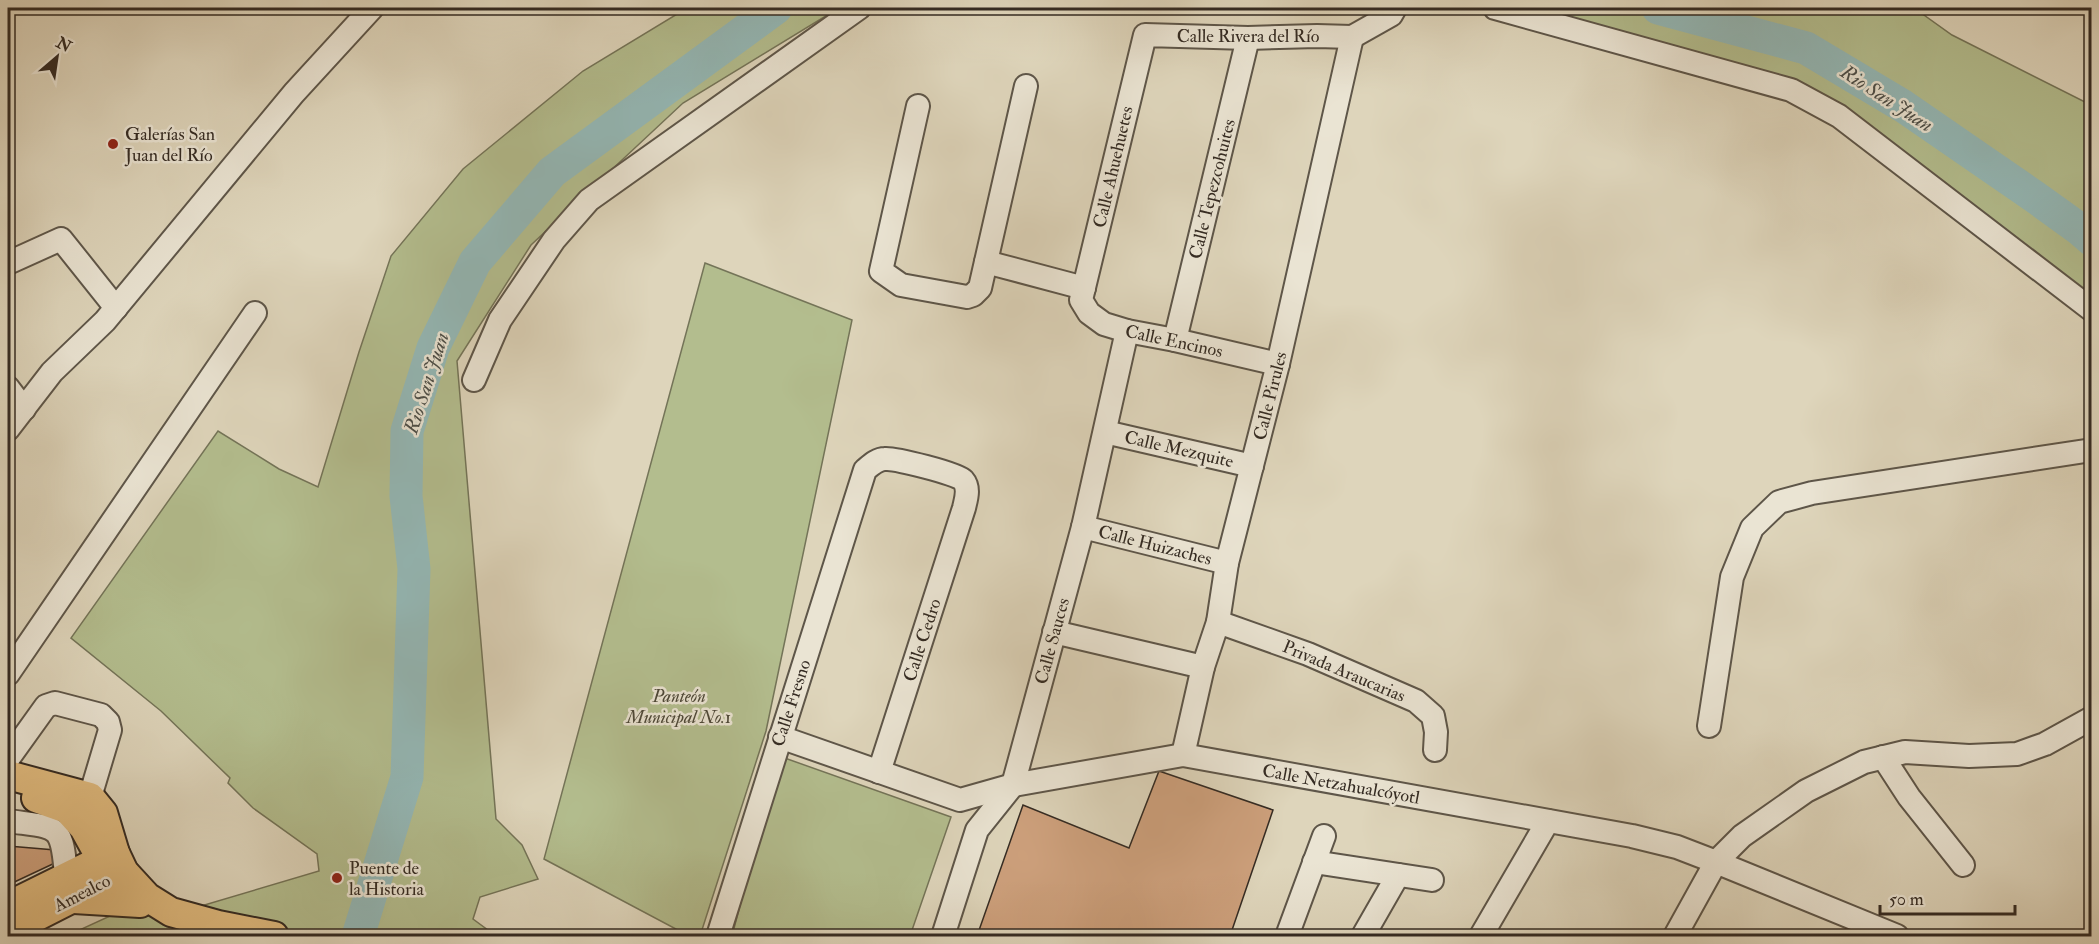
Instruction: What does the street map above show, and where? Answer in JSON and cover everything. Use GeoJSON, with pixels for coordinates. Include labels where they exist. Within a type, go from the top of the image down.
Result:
{"type":"FeatureCollection","features":[{"type":"Feature","properties":{"kind":"main road"},"geometry":{"type":"LineString","coordinates":[[8,775],[90,797],[103,813],[112,856],[127,893],[160,917],[222,932],[274,936]]}},
{"type":"Feature","properties":{"kind":"main road"},"geometry":{"type":"LineString","coordinates":[[8,791],[50,801],[68,809],[147,897],[171,912],[222,932]]}},
{"type":"Feature","properties":{"kind":"main road"},"geometry":{"type":"LineString","coordinates":[[50,801],[71,829],[74,851],[70,883],[140,903]]}},
{"type":"Feature","properties":{"kind":"main road","name":"Amealco"},"geometry":{"type":"LineString","coordinates":[[8,931],[70,883],[112,856]]}},
{"type":"Feature","properties":{"kind":"main road","name":"Amealco"},"geometry":{"type":"LineString","coordinates":[[8,906],[70,883]]}},
{"type":"Feature","properties":{"kind":"street"},"geometry":{"type":"LineString","coordinates":[[8,429],[52,372],[79,348],[116,308],[294,93],[372,8]]}},
{"type":"Feature","properties":{"kind":"street"},"geometry":{"type":"LineString","coordinates":[[474,380],[500,320],[554,240],[589,200],[859,8]]}},
{"type":"Feature","properties":{"kind":"street"},"geometry":{"type":"LineString","coordinates":[[1352,37],[1391,15],[1395,8]]}},
{"type":"Feature","properties":{"kind":"street"},"geometry":{"type":"LineString","coordinates":[[1495,8],[1791,90],[1839,116],[2091,310]]}},
{"type":"Feature","properties":{"kind":"street","name":"Calle Rivera del Río"},"geometry":{"type":"LineString","coordinates":[[1144,34],[1248,38],[1352,37]]}},
{"type":"Feature","properties":{"kind":"street","name":"Calle Ahuehuetes"},"geometry":{"type":"LineString","coordinates":[[1083,294],[1144,34]]}},
{"type":"Feature","properties":{"kind":"street","name":"Calle Pirules"},"geometry":{"type":"LineString","coordinates":[[1183,755],[1203,667],[1218,622],[1227,563],[1278,364],[1352,37]]}},
{"type":"Feature","properties":{"kind":"street","name":"Calle Tepezcohuites"},"geometry":{"type":"LineString","coordinates":[[1175,340],[1248,38]]}},
{"type":"Feature","properties":{"kind":"street"},"geometry":{"type":"LineString","coordinates":[[918,106],[881,271],[901,285],[967,297],[980,288],[1026,86]]}},
{"type":"Feature","properties":{"kind":"street"},"geometry":{"type":"LineString","coordinates":[[8,263],[61,239],[116,308]]}},
{"type":"Feature","properties":{"kind":"street"},"geometry":{"type":"LineString","coordinates":[[986,262],[1083,294]]}},
{"type":"Feature","properties":{"kind":"street","name":"Calle Encinos"},"geometry":{"type":"LineString","coordinates":[[1083,294],[1089,313],[1104,324],[1278,364]]}},
{"type":"Feature","properties":{"kind":"street"},"geometry":{"type":"LineString","coordinates":[[8,674],[255,313]]}},
{"type":"Feature","properties":{"kind":"street","name":"Calle Sauces"},"geometry":{"type":"LineString","coordinates":[[943,936],[976,830],[1013,785],[1083,527],[1127,331]]}},
{"type":"Feature","properties":{"kind":"street"},"geometry":{"type":"LineString","coordinates":[[8,388],[24,409]]}},
{"type":"Feature","properties":{"kind":"street","name":"Calle Mezquite"},"geometry":{"type":"LineString","coordinates":[[1105,432],[1252,466]]}},
{"type":"Feature","properties":{"kind":"street"},"geometry":{"type":"LineString","coordinates":[[1709,726],[1732,577],[1752,528],[1779,502],[1812,493],[2091,450]]}},
{"type":"Feature","properties":{"kind":"street","name":"Calle Cedro"},"geometry":{"type":"LineString","coordinates":[[865,470],[874,462],[886,459],[952,473],[963,479],[968,489],[964,508],[879,772]]}},
{"type":"Feature","properties":{"kind":"street","name":"Calle Fresno"},"geometry":{"type":"LineString","coordinates":[[718,936],[865,470]]}},
{"type":"Feature","properties":{"kind":"street","name":"Calle Huizaches"},"geometry":{"type":"LineString","coordinates":[[1083,527],[1227,563]]}},
{"type":"Feature","properties":{"kind":"street","name":"Privada Araucarias"},"geometry":{"type":"LineString","coordinates":[[1218,622],[1308,654],[1416,701],[1432,716],[1436,732],[1435,750]]}},
{"type":"Feature","properties":{"kind":"street"},"geometry":{"type":"LineString","coordinates":[[1054,632],[1203,667]]}},
{"type":"Feature","properties":{"kind":"street"},"geometry":{"type":"LineString","coordinates":[[8,759],[46,706],[55,703],[101,715],[108,722],[110,730],[90,797]]}},
{"type":"Feature","properties":{"kind":"street"},"geometry":{"type":"LineString","coordinates":[[1675,936],[1716,862],[1742,836],[1806,792],[1864,762],[1905,752],[1969,756],[2017,754],[2045,744],[2091,718]]}},
{"type":"Feature","properties":{"kind":"street","name":"Calle Netzahualcóyotl"},"geometry":{"type":"LineString","coordinates":[[780,737],[960,800],[1013,785],[1183,755],[1632,836],[1677,847],[1897,936]]}},
{"type":"Feature","properties":{"kind":"street"},"geometry":{"type":"LineString","coordinates":[[1883,758],[1909,797],[1963,865]]}},
{"type":"Feature","properties":{"kind":"street"},"geometry":{"type":"LineString","coordinates":[[8,821],[45,826],[58,833],[64,844],[70,883]]}},
{"type":"Feature","properties":{"kind":"street"},"geometry":{"type":"LineString","coordinates":[[1481,936],[1548,822]]}},
{"type":"Feature","properties":{"kind":"street"},"geometry":{"type":"LineString","coordinates":[[1287,936],[1323,836]]}},
{"type":"Feature","properties":{"kind":"street"},"geometry":{"type":"LineString","coordinates":[[1314,862],[1432,880]]}},
{"type":"Feature","properties":{"kind":"street"},"geometry":{"type":"LineString","coordinates":[[1363,936],[1398,875]]}},
{"type":"Feature","properties":{"kind":"green space"},"geometry":{"type":"Polygon","coordinates":[[[687,8],[839,8],[683,103],[531,245],[457,361],[496,819],[522,845],[538,879],[480,897],[473,919],[496,936],[72,936],[75,932],[123,910],[191,909],[319,871],[317,854],[253,808],[228,783],[230,778],[161,711],[71,638],[218,431],[279,469],[318,487],[391,256],[463,169],[583,71],[687,8]]]}},
{"type":"Feature","properties":{"kind":"green space"},"geometry":{"type":"Polygon","coordinates":[[[1535,8],[1914,8],[1952,35],[2091,105],[2091,303],[1816,93],[1535,8]]]}},
{"type":"Feature","properties":{"kind":"green space","name":"Panteón Municipal No.1"},"geometry":{"type":"Polygon","coordinates":[[[705,263],[852,320],[766,731],[700,936],[689,936],[544,859],[705,263]]]}},
{"type":"Feature","properties":{"kind":"green space"},"geometry":{"type":"Polygon","coordinates":[[[779,756],[951,817],[910,936],[732,936],[779,756]]]}},
{"type":"Feature","properties":{"kind":"building"},"geometry":{"type":"Polygon","coordinates":[[[1159,771],[1273,810],[1230,936],[977,936],[1023,805],[1129,848],[1159,771]]]}},
{"type":"Feature","properties":{"kind":"building"},"geometry":{"type":"Polygon","coordinates":[[[8,846],[55,850],[57,862],[8,885],[8,846]]]}},
{"type":"Feature","properties":{"kind":"waterway","name":"Rio San Juan"},"geometry":{"type":"LineString","coordinates":[[358,936],[407,777],[414,569],[406,496],[407,431],[433,348],[475,262],[552,172],[776,8]]}},
{"type":"Feature","properties":{"kind":"waterway","name":"Rio San Juan"},"geometry":{"type":"LineString","coordinates":[[1658,8],[1806,48],[1903,106],[2035,197],[2092,240]]}},
{"type":"Feature","properties":{"kind":"place","name":"Galerías San Juan del Río"},"geometry":{"type":"Point","coordinates":[113,144]}},
{"type":"Feature","properties":{"kind":"place","name":"Puente de la Historia"},"geometry":{"type":"Point","coordinates":[337,878]}}]}
